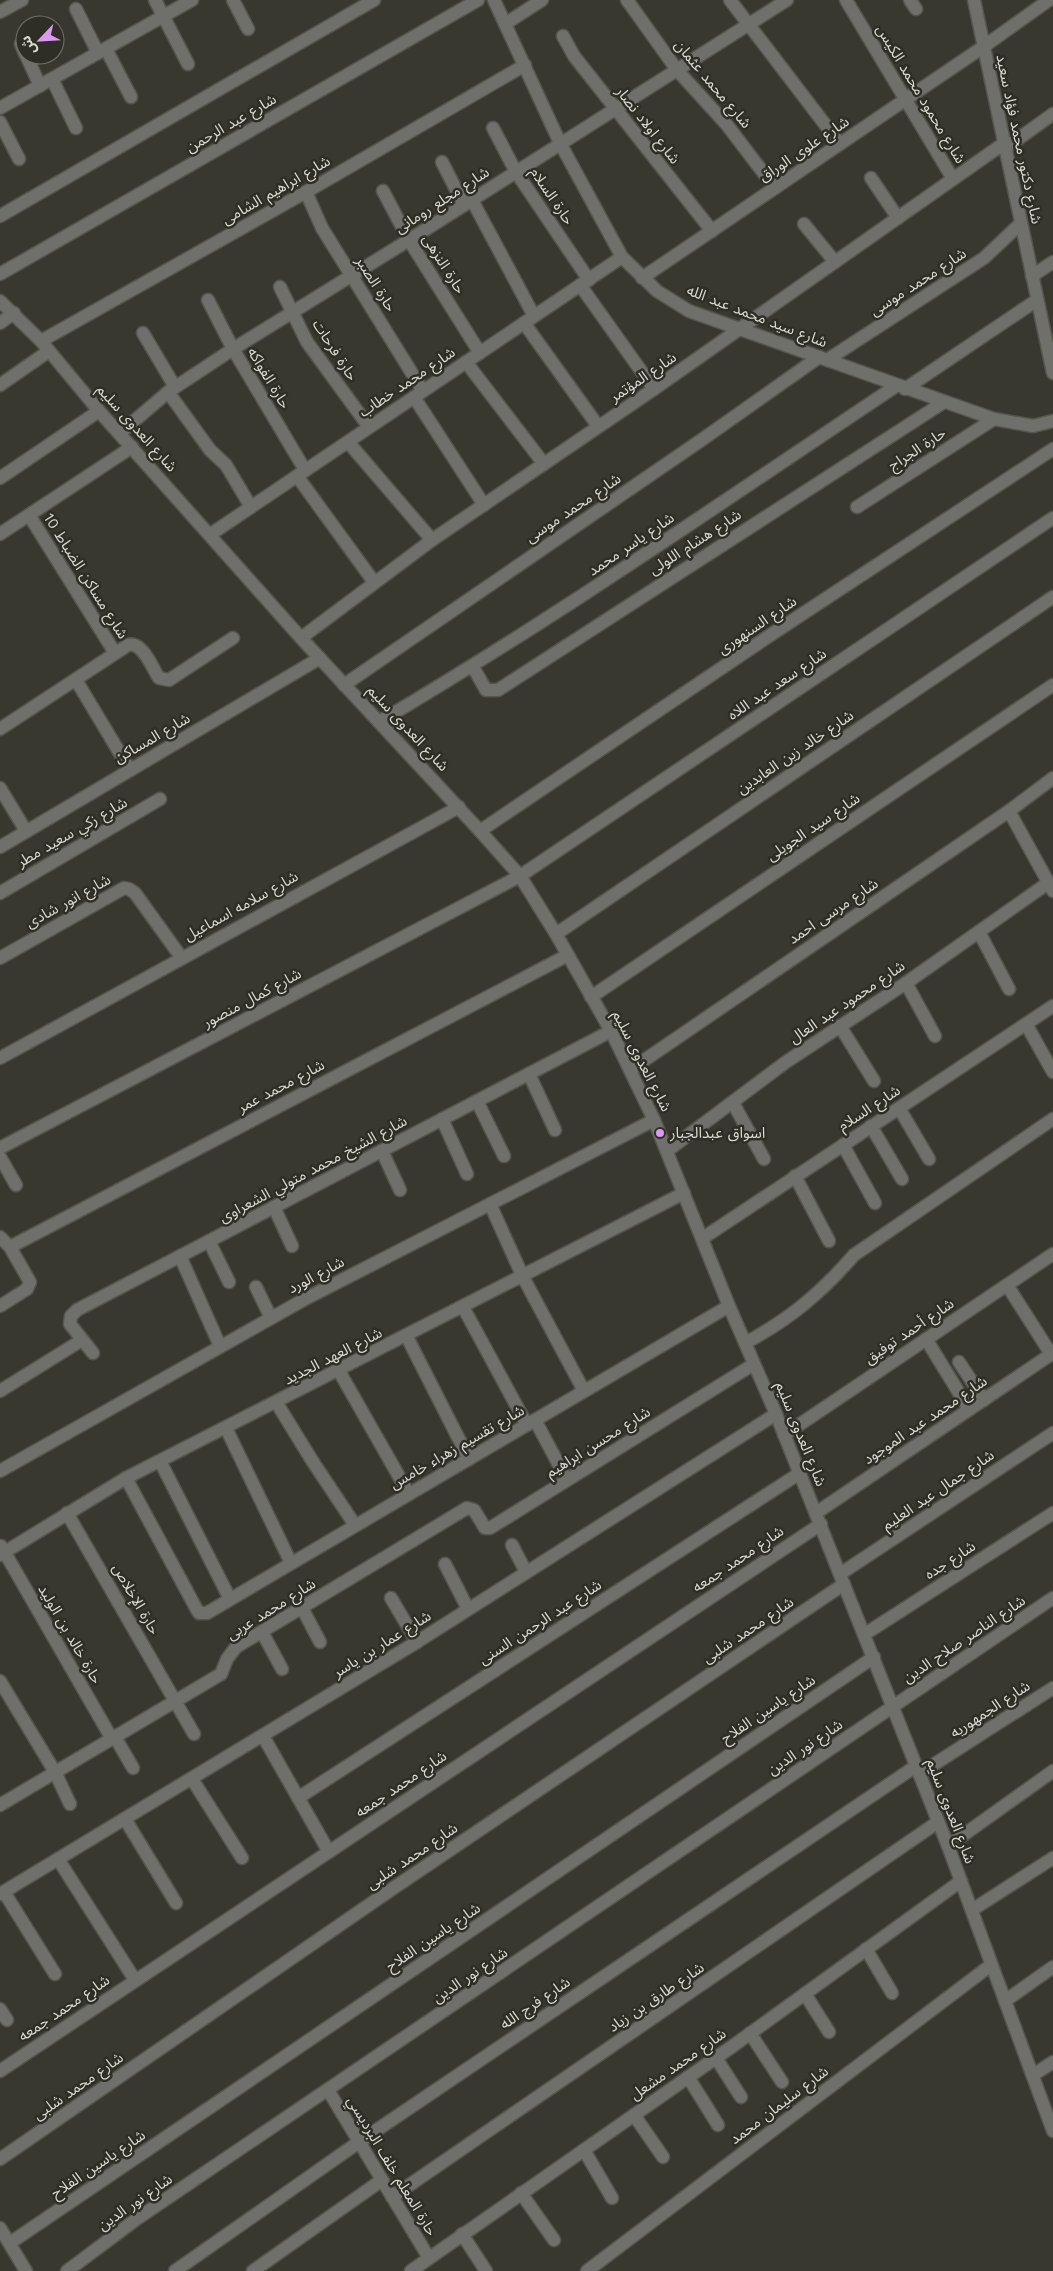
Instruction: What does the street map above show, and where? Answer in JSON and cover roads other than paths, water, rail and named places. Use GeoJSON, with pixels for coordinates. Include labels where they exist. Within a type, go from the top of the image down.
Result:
{"type":"FeatureCollection","features":[{"type":"Feature","properties":{"kind":"street"},"geometry":{"type":"LineString","coordinates":[[0,12],[22,0]]}},
{"type":"Feature","properties":{"kind":"street"},"geometry":{"type":"LineString","coordinates":[[156,0],[188,64]]}},
{"type":"Feature","properties":{"kind":"street"},"geometry":{"type":"LineString","coordinates":[[0,108],[192,0]]}},
{"type":"Feature","properties":{"kind":"street"},"geometry":{"type":"LineString","coordinates":[[233,0],[248,29]]}},
{"type":"Feature","properties":{"kind":"street"},"geometry":{"type":"LineString","coordinates":[[0,216],[374,0]]}},
{"type":"Feature","properties":{"kind":"street","name":"شارع عبد الرحمن"},"geometry":{"type":"LineString","coordinates":[[0,274],[478,0]]}},
{"type":"Feature","properties":{"kind":"street","name":"شارع سيد محمد عبد الله"},"geometry":{"type":"LineString","coordinates":[[494,0],[560,143],[622,257],[656,291],[689,311],[994,419],[1033,426],[1053,421]]}},
{"type":"Feature","properties":{"kind":"street"},"geometry":{"type":"LineString","coordinates":[[506,24],[542,0]]}},
{"type":"Feature","properties":{"kind":"street","name":"شارع محمد عثمان"},"geometry":{"type":"LineString","coordinates":[[627,0],[676,70],[728,124],[775,188]]}},
{"type":"Feature","properties":{"kind":"street"},"geometry":{"type":"LineString","coordinates":[[730,0],[840,144]]}},
{"type":"Feature","properties":{"kind":"street","name":"شارع مجلع رومانى"},"geometry":{"type":"LineString","coordinates":[[120,433],[172,390],[233,349],[468,203],[748,23],[787,0]]}},
{"type":"Feature","properties":{"kind":"street","name":"شارع محمود محمد الكيس"},"geometry":{"type":"LineString","coordinates":[[846,0],[953,179]]}},
{"type":"Feature","properties":{"kind":"street","name":"شارع دكتور محمد فؤاد سعيد"},"geometry":{"type":"LineString","coordinates":[[974,0],[1053,373]]}},
{"type":"Feature","properties":{"kind":"street","name":"شارع علوى الوراق"},"geometry":{"type":"LineString","coordinates":[[642,278],[905,101],[1049,0]]}},
{"type":"Feature","properties":{"kind":"street"},"geometry":{"type":"LineString","coordinates":[[76,9],[131,97]]}},
{"type":"Feature","properties":{"kind":"street","name":"شارع اولاد نصار"},"geometry":{"type":"LineString","coordinates":[[563,36],[574,56],[712,231]]}},
{"type":"Feature","properties":{"kind":"street"},"geometry":{"type":"LineString","coordinates":[[30,65],[40,86]]}},
{"type":"Feature","properties":{"kind":"street","name":"شارع ابراهيم الشامى"},"geometry":{"type":"LineString","coordinates":[[0,385],[45,346],[525,65]]}},
{"type":"Feature","properties":{"kind":"street"},"geometry":{"type":"LineString","coordinates":[[52,79],[76,128]]}},
{"type":"Feature","properties":{"kind":"street","name":"شارع المؤتمر"},"geometry":{"type":"LineString","coordinates":[[301,638],[432,540],[598,426],[654,390],[953,179],[1053,114]]}},
{"type":"Feature","properties":{"kind":"street"},"geometry":{"type":"LineString","coordinates":[[0,122],[19,159]]}},
{"type":"Feature","properties":{"kind":"street","name":"حارة السلام"},"geometry":{"type":"LineString","coordinates":[[493,128],[516,172],[584,283],[654,390]]}},
{"type":"Feature","properties":{"kind":"street"},"geometry":{"type":"LineString","coordinates":[[442,162],[468,203],[529,320],[598,426]]}},
{"type":"Feature","properties":{"kind":"street"},"geometry":{"type":"LineString","coordinates":[[871,178],[898,218]]}},
{"type":"Feature","properties":{"kind":"street","name":"حارة النزهى"},"geometry":{"type":"LineString","coordinates":[[383,191],[409,240],[480,353]]}},
{"type":"Feature","properties":{"kind":"street","name":"حارة الصبر"},"geometry":{"type":"LineString","coordinates":[[306,192],[322,228],[352,276],[484,505]]}},
{"type":"Feature","properties":{"kind":"street"},"geometry":{"type":"LineString","coordinates":[[804,224],[835,262]]}},
{"type":"Feature","properties":{"kind":"street","name":"شارع محمد موسى"},"geometry":{"type":"LineString","coordinates":[[344,684],[823,358],[984,258],[1020,224]]}},
{"type":"Feature","properties":{"kind":"street","name":"شارع محمد خطاب"},"geometry":{"type":"LineString","coordinates":[[211,534],[622,257]]}},
{"type":"Feature","properties":{"kind":"street"},"geometry":{"type":"LineString","coordinates":[[1032,276],[1053,262]]}},
{"type":"Feature","properties":{"kind":"street","name":"حارة فرحات"},"geometry":{"type":"LineString","coordinates":[[280,287],[307,342],[369,427]]}},
{"type":"Feature","properties":{"kind":"street","name":"حارة الفواكه"},"geometry":{"type":"LineString","coordinates":[[208,300],[301,473],[374,582]]}},
{"type":"Feature","properties":{"kind":"street","name":"شارع ياسر محمد"},"geometry":{"type":"LineString","coordinates":[[379,722],[473,667],[1037,300]]}},
{"type":"Feature","properties":{"kind":"street","name":"شارع العدوى سليم"},"geometry":{"type":"LineString","coordinates":[[0,301],[45,346],[301,638],[459,807],[520,876],[556,934],[611,1031],[667,1151],[874,1657],[948,1846],[1052,2124]]}},
{"type":"Feature","properties":{"kind":"street"},"geometry":{"type":"LineString","coordinates":[[0,323],[14,314]]}},
{"type":"Feature","properties":{"kind":"street"},"geometry":{"type":"LineString","coordinates":[[144,334],[172,390],[210,450],[226,465],[251,507]]}},
{"type":"Feature","properties":{"kind":"street"},"geometry":{"type":"LineString","coordinates":[[466,362],[544,464]]}},
{"type":"Feature","properties":{"kind":"street","name":"شارع هشام اللولى"},"geometry":{"type":"LineString","coordinates":[[473,667],[486,690],[498,690],[944,402]]}},
{"type":"Feature","properties":{"kind":"street"},"geometry":{"type":"LineString","coordinates":[[0,478],[100,410]]}},
{"type":"Feature","properties":{"kind":"street","name":"حارة الجراج"},"geometry":{"type":"LineString","coordinates":[[857,507],[994,419]]}},
{"type":"Feature","properties":{"kind":"street"},"geometry":{"type":"LineString","coordinates":[[348,442],[432,540]]}},
{"type":"Feature","properties":{"kind":"street"},"geometry":{"type":"LineString","coordinates":[[0,534],[132,447]]}},
{"type":"Feature","properties":{"kind":"street","name":"شارع السنهورى"},"geometry":{"type":"LineString","coordinates":[[480,831],[772,634],[1053,449]]}},
{"type":"Feature","properties":{"kind":"street","name":"شارع مساكن الضباط 10"},"geometry":{"type":"LineString","coordinates":[[29,515],[115,653]]}},
{"type":"Feature","properties":{"kind":"street","name":"شارع سعد عبد اللاه"},"geometry":{"type":"LineString","coordinates":[[520,876],[1053,518]]}},
{"type":"Feature","properties":{"kind":"street","name":"شارع خالد زين العابدين"},"geometry":{"type":"LineString","coordinates":[[556,934],[1053,597]]}},
{"type":"Feature","properties":{"kind":"street"},"geometry":{"type":"LineString","coordinates":[[0,729],[131,644],[138,646],[159,678],[169,680],[233,638]]}},
{"type":"Feature","properties":{"kind":"street","name":"شارع المساكن"},"geometry":{"type":"LineString","coordinates":[[0,846],[320,658]]}},
{"type":"Feature","properties":{"kind":"street"},"geometry":{"type":"LineString","coordinates":[[76,680],[130,770]]}},
{"type":"Feature","properties":{"kind":"street","name":"شارع سيد الجويلى"},"geometry":{"type":"LineString","coordinates":[[591,997],[1053,685]]}},
{"type":"Feature","properties":{"kind":"street","name":"شارع مرسى احمد"},"geometry":{"type":"LineString","coordinates":[[630,1070],[1009,811],[1053,778]]}},
{"type":"Feature","properties":{"kind":"street"},"geometry":{"type":"LineString","coordinates":[[0,788],[26,831]]}},
{"type":"Feature","properties":{"kind":"street","name":"شارع زكي سعيد مطر"},"geometry":{"type":"LineString","coordinates":[[0,893],[160,799]]}},
{"type":"Feature","properties":{"kind":"street","name":"شارع سلامه اسماعيل"},"geometry":{"type":"LineString","coordinates":[[0,1058],[459,807]]}},
{"type":"Feature","properties":{"kind":"street"},"geometry":{"type":"LineString","coordinates":[[1009,811],[1051,887]]}},
{"type":"Feature","properties":{"kind":"street","name":"شارع كمال منصور"},"geometry":{"type":"LineString","coordinates":[[0,1148],[520,876]]}},
{"type":"Feature","properties":{"kind":"street","name":"شارع محمود عبد العال"},"geometry":{"type":"LineString","coordinates":[[667,1151],[786,1062],[906,983],[979,932],[1051,887]]}},
{"type":"Feature","properties":{"kind":"street","name":"شارع انور شادى"},"geometry":{"type":"LineString","coordinates":[[0,958],[124,888],[135,893],[182,957]]}},
{"type":"Feature","properties":{"kind":"street"},"geometry":{"type":"LineString","coordinates":[[979,932],[1009,989]]}},
{"type":"Feature","properties":{"kind":"street","name":"شارع محمد عمر"},"geometry":{"type":"LineString","coordinates":[[10,1247],[568,955]]}},
{"type":"Feature","properties":{"kind":"street"},"geometry":{"type":"LineString","coordinates":[[906,983],[935,1036]]}},
{"type":"Feature","properties":{"kind":"street","name":"شارع السلام"},"geometry":{"type":"LineString","coordinates":[[703,1238],[1053,1006]]}},
{"type":"Feature","properties":{"kind":"street"},"geometry":{"type":"LineString","coordinates":[[1026,1024],[1053,1072]]}},
{"type":"Feature","properties":{"kind":"street"},"geometry":{"type":"LineString","coordinates":[[840,1026],[874,1081]]}},
{"type":"Feature","properties":{"kind":"street","name":"شارع الشيخ محمد متولي الشعراوى"},"geometry":{"type":"LineString","coordinates":[[93,1353],[70,1324],[73,1313],[611,1031]]}},
{"type":"Feature","properties":{"kind":"street"},"geometry":{"type":"LineString","coordinates":[[528,1074],[555,1130]]}},
{"type":"Feature","properties":{"kind":"street"},"geometry":{"type":"LineString","coordinates":[[477,1101],[504,1156]]}},
{"type":"Feature","properties":{"kind":"street"},"geometry":{"type":"LineString","coordinates":[[733,1102],[764,1158]]}},
{"type":"Feature","properties":{"kind":"street"},"geometry":{"type":"LineString","coordinates":[[899,1108],[929,1159]]}},
{"type":"Feature","properties":{"kind":"street"},"geometry":{"type":"LineString","coordinates":[[442,1119],[467,1174]]}},
{"type":"Feature","properties":{"kind":"street"},"geometry":{"type":"LineString","coordinates":[[745,1343],[775,1327],[804,1306],[831,1282],[854,1255],[1053,1119]]}},
{"type":"Feature","properties":{"kind":"street","name":"شارع الورد"},"geometry":{"type":"LineString","coordinates":[[0,1471],[271,1318],[654,1120]]}},
{"type":"Feature","properties":{"kind":"street"},"geometry":{"type":"LineString","coordinates":[[871,1126],[902,1179]]}},
{"type":"Feature","properties":{"kind":"street"},"geometry":{"type":"LineString","coordinates":[[843,1145],[875,1203]]}},
{"type":"Feature","properties":{"kind":"street"},"geometry":{"type":"LineString","coordinates":[[382,1151],[400,1190]]}},
{"type":"Feature","properties":{"kind":"street"},"geometry":{"type":"LineString","coordinates":[[0,1156],[16,1185]]}},
{"type":"Feature","properties":{"kind":"street"},"geometry":{"type":"LineString","coordinates":[[796,1176],[829,1242]]}},
{"type":"Feature","properties":{"kind":"street","name":"شارع العهد الجديد"},"geometry":{"type":"LineString","coordinates":[[1,1551],[126,1478],[407,1337],[684,1194]]}},
{"type":"Feature","properties":{"kind":"street"},"geometry":{"type":"LineString","coordinates":[[490,1204],[523,1277],[584,1391]]}},
{"type":"Feature","properties":{"kind":"street"},"geometry":{"type":"LineString","coordinates":[[274,1207],[292,1246]]}},
{"type":"Feature","properties":{"kind":"street"},"geometry":{"type":"LineString","coordinates":[[0,1237],[10,1247],[28,1277],[29,1286],[0,1306]]}},
{"type":"Feature","properties":{"kind":"street"},"geometry":{"type":"LineString","coordinates":[[209,1241],[229,1282]]}},
{"type":"Feature","properties":{"kind":"street","name":"شارع أحمد توفيق"},"geometry":{"type":"LineString","coordinates":[[784,1435],[1053,1254]]}},
{"type":"Feature","properties":{"kind":"street"},"geometry":{"type":"LineString","coordinates":[[180,1256],[220,1346]]}},
{"type":"Feature","properties":{"kind":"street"},"geometry":{"type":"LineString","coordinates":[[1006,1286],[1052,1353]]}},
{"type":"Feature","properties":{"kind":"street"},"geometry":{"type":"LineString","coordinates":[[256,1287],[271,1318]]}},
{"type":"Feature","properties":{"kind":"street","name":"شارع تقسيم زهراء خامس"},"geometry":{"type":"LineString","coordinates":[[126,1478],[200,1613],[207,1613],[729,1306]]}},
{"type":"Feature","properties":{"kind":"street"},"geometry":{"type":"LineString","coordinates":[[464,1307],[567,1480]]}},
{"type":"Feature","properties":{"kind":"street"},"geometry":{"type":"LineString","coordinates":[[407,1337],[469,1459]]}},
{"type":"Feature","properties":{"kind":"street"},"geometry":{"type":"LineString","coordinates":[[926,1339],[969,1410]]}},
{"type":"Feature","properties":{"kind":"street"},"geometry":{"type":"LineString","coordinates":[[0,1390],[82,1340]]}},
{"type":"Feature","properties":{"kind":"street","name":"شارع محمد عبد الموجود"},"geometry":{"type":"LineString","coordinates":[[818,1519],[969,1410],[1052,1353]]}},
{"type":"Feature","properties":{"kind":"street"},"geometry":{"type":"LineString","coordinates":[[959,1362],[984,1400]]}},
{"type":"Feature","properties":{"kind":"street","name":"شارع محسن ابراهيم"},"geometry":{"type":"LineString","coordinates":[[465,1510],[473,1509],[484,1527],[489,1529],[754,1364]]}},
{"type":"Feature","properties":{"kind":"street"},"geometry":{"type":"LineString","coordinates":[[339,1371],[409,1494]]}},
{"type":"Feature","properties":{"kind":"street"},"geometry":{"type":"LineString","coordinates":[[276,1402],[356,1526]]}},
{"type":"Feature","properties":{"kind":"street","name":"شارع عمار بن ياسر"},"geometry":{"type":"LineString","coordinates":[[2,1893],[417,1642],[776,1414]]}},
{"type":"Feature","properties":{"kind":"street"},"geometry":{"type":"LineString","coordinates":[[226,1428],[291,1563]]}},
{"type":"Feature","properties":{"kind":"street","name":"شارع جمال عبد العليم"},"geometry":{"type":"LineString","coordinates":[[842,1579],[1053,1433]]}},
{"type":"Feature","properties":{"kind":"street"},"geometry":{"type":"LineString","coordinates":[[160,1461],[230,1599]]}},
{"type":"Feature","properties":{"kind":"street","name":"شارع عبد الرحمن السنى"},"geometry":{"type":"LineString","coordinates":[[298,1798],[800,1473]]}},
{"type":"Feature","properties":{"kind":"street","name":"شارع محمد عربى"},"geometry":{"type":"LineString","coordinates":[[0,1805],[221,1674],[230,1653],[465,1510]]}},
{"type":"Feature","properties":{"kind":"street","name":"حارة الإخلاص"},"geometry":{"type":"LineString","coordinates":[[67,1513],[194,1734]]}},
{"type":"Feature","properties":{"kind":"street","name":"شارع جده"},"geometry":{"type":"LineString","coordinates":[[864,1634],[1053,1513]]}},
{"type":"Feature","properties":{"kind":"street","name":"شارع محمد جمعه"},"geometry":{"type":"LineString","coordinates":[[0,2071],[329,1852],[818,1519]]}},
{"type":"Feature","properties":{"kind":"street"},"geometry":{"type":"LineString","coordinates":[[512,1545],[526,1572]]}},
{"type":"Feature","properties":{"kind":"street","name":"حارة خالد بن الوليد"},"geometry":{"type":"LineString","coordinates":[[1,1551],[133,1768]]}},
{"type":"Feature","properties":{"kind":"street"},"geometry":{"type":"LineString","coordinates":[[445,1564],[468,1609]]}},
{"type":"Feature","properties":{"kind":"street","name":"شارع محمد شلبى"},"geometry":{"type":"LineString","coordinates":[[0,2159],[842,1579]]}},
{"type":"Feature","properties":{"kind":"street"},"geometry":{"type":"LineString","coordinates":[[391,1598],[417,1642]]}},
{"type":"Feature","properties":{"kind":"street","name":"شارع الناصر صلاح الدين"},"geometry":{"type":"LineString","coordinates":[[893,1707],[975,1649],[1053,1598]]}},
{"type":"Feature","properties":{"kind":"street"},"geometry":{"type":"LineString","coordinates":[[302,1608],[320,1642]]}},
{"type":"Feature","properties":{"kind":"street"},"geometry":{"type":"LineString","coordinates":[[262,1632],[282,1669]]}},
{"type":"Feature","properties":{"kind":"street","name":"شارع ياسين الفلاح"},"geometry":{"type":"LineString","coordinates":[[10,2243],[874,1657]]}},
{"type":"Feature","properties":{"kind":"street"},"geometry":{"type":"LineString","coordinates":[[0,1681],[55,1772],[70,1804]]}},
{"type":"Feature","properties":{"kind":"street","name":"شارع الجمهوريه"},"geometry":{"type":"LineString","coordinates":[[918,1770],[1053,1688]]}},
{"type":"Feature","properties":{"kind":"street","name":"شارع نور الدين"},"geometry":{"type":"LineString","coordinates":[[67,2271],[138,2218],[893,1707]]}},
{"type":"Feature","properties":{"kind":"street"},"geometry":{"type":"LineString","coordinates":[[263,1736],[329,1852]]}},
{"type":"Feature","properties":{"kind":"street","name":"شارع فرج الله"},"geometry":{"type":"LineString","coordinates":[[175,2271],[359,2142],[918,1770]]}},
{"type":"Feature","properties":{"kind":"street"},"geometry":{"type":"LineString","coordinates":[[948,1846],[1053,1770]]}},
{"type":"Feature","properties":{"kind":"street"},"geometry":{"type":"LineString","coordinates":[[192,1779],[242,1858]]}},
{"type":"Feature","properties":{"kind":"street"},"geometry":{"type":"LineString","coordinates":[[125,1819],[176,1903]]}},
{"type":"Feature","properties":{"kind":"street","name":"شارع طارق بن زياد"},"geometry":{"type":"LineString","coordinates":[[392,2197],[938,1822]]}},
{"type":"Feature","properties":{"kind":"street"},"geometry":{"type":"LineString","coordinates":[[972,1910],[1053,1858]]}},
{"type":"Feature","properties":{"kind":"street"},"geometry":{"type":"LineString","coordinates":[[58,1859],[135,1980]]}},
{"type":"Feature","properties":{"kind":"street","name":"شارع محمد مشعل"},"geometry":{"type":"LineString","coordinates":[[411,2271],[716,2058],[961,1881]]}},
{"type":"Feature","properties":{"kind":"street"},"geometry":{"type":"LineString","coordinates":[[2,1893],[56,1974]]}},
{"type":"Feature","properties":{"kind":"street"},"geometry":{"type":"LineString","coordinates":[[866,1950],[892,1993]]}},
{"type":"Feature","properties":{"kind":"street","name":"شارع سليمان محمد"},"geometry":{"type":"LineString","coordinates":[[587,2271],[992,1965]]}},
{"type":"Feature","properties":{"kind":"street"},"geometry":{"type":"LineString","coordinates":[[1005,2000],[1053,1967]]}},
{"type":"Feature","properties":{"kind":"street"},"geometry":{"type":"LineString","coordinates":[[805,1994],[829,2032]]}},
{"type":"Feature","properties":{"kind":"street"},"geometry":{"type":"LineString","coordinates":[[0,2009],[7,2020]]}},
{"type":"Feature","properties":{"kind":"street"},"geometry":{"type":"LineString","coordinates":[[750,2033],[782,2082]]}},
{"type":"Feature","properties":{"kind":"street"},"geometry":{"type":"LineString","coordinates":[[716,2058],[741,2097]]}},
{"type":"Feature","properties":{"kind":"street"},"geometry":{"type":"LineString","coordinates":[[1033,2075],[1053,2062]]}},
{"type":"Feature","properties":{"kind":"street"},"geometry":{"type":"LineString","coordinates":[[688,2077],[718,2125]]}},
{"type":"Feature","properties":{"kind":"street","name":"حارة المعلم خلف البرديسي"},"geometry":{"type":"LineString","coordinates":[[328,2090],[429,2258]]}},
{"type":"Feature","properties":{"kind":"street"},"geometry":{"type":"LineString","coordinates":[[634,2115],[664,2157]]}},
{"type":"Feature","properties":{"kind":"street"},"geometry":{"type":"LineString","coordinates":[[584,2150],[612,2198]]}},
{"type":"Feature","properties":{"kind":"street"},"geometry":{"type":"LineString","coordinates":[[253,2271],[382,2180]]}},
{"type":"Feature","properties":{"kind":"street"},"geometry":{"type":"LineString","coordinates":[[521,2193],[554,2240]]}},
{"type":"Feature","properties":{"kind":"street"},"geometry":{"type":"LineString","coordinates":[[0,2228],[26,2271]]}},
{"type":"Feature","properties":{"kind":"street"},"geometry":{"type":"LineString","coordinates":[[462,2234],[486,2271]]}},
{"type":"Feature","properties":{"kind":"place","name":"اسواق عبدالجبار"},"geometry":{"type":"Point","coordinates":[660,1133]}}]}
